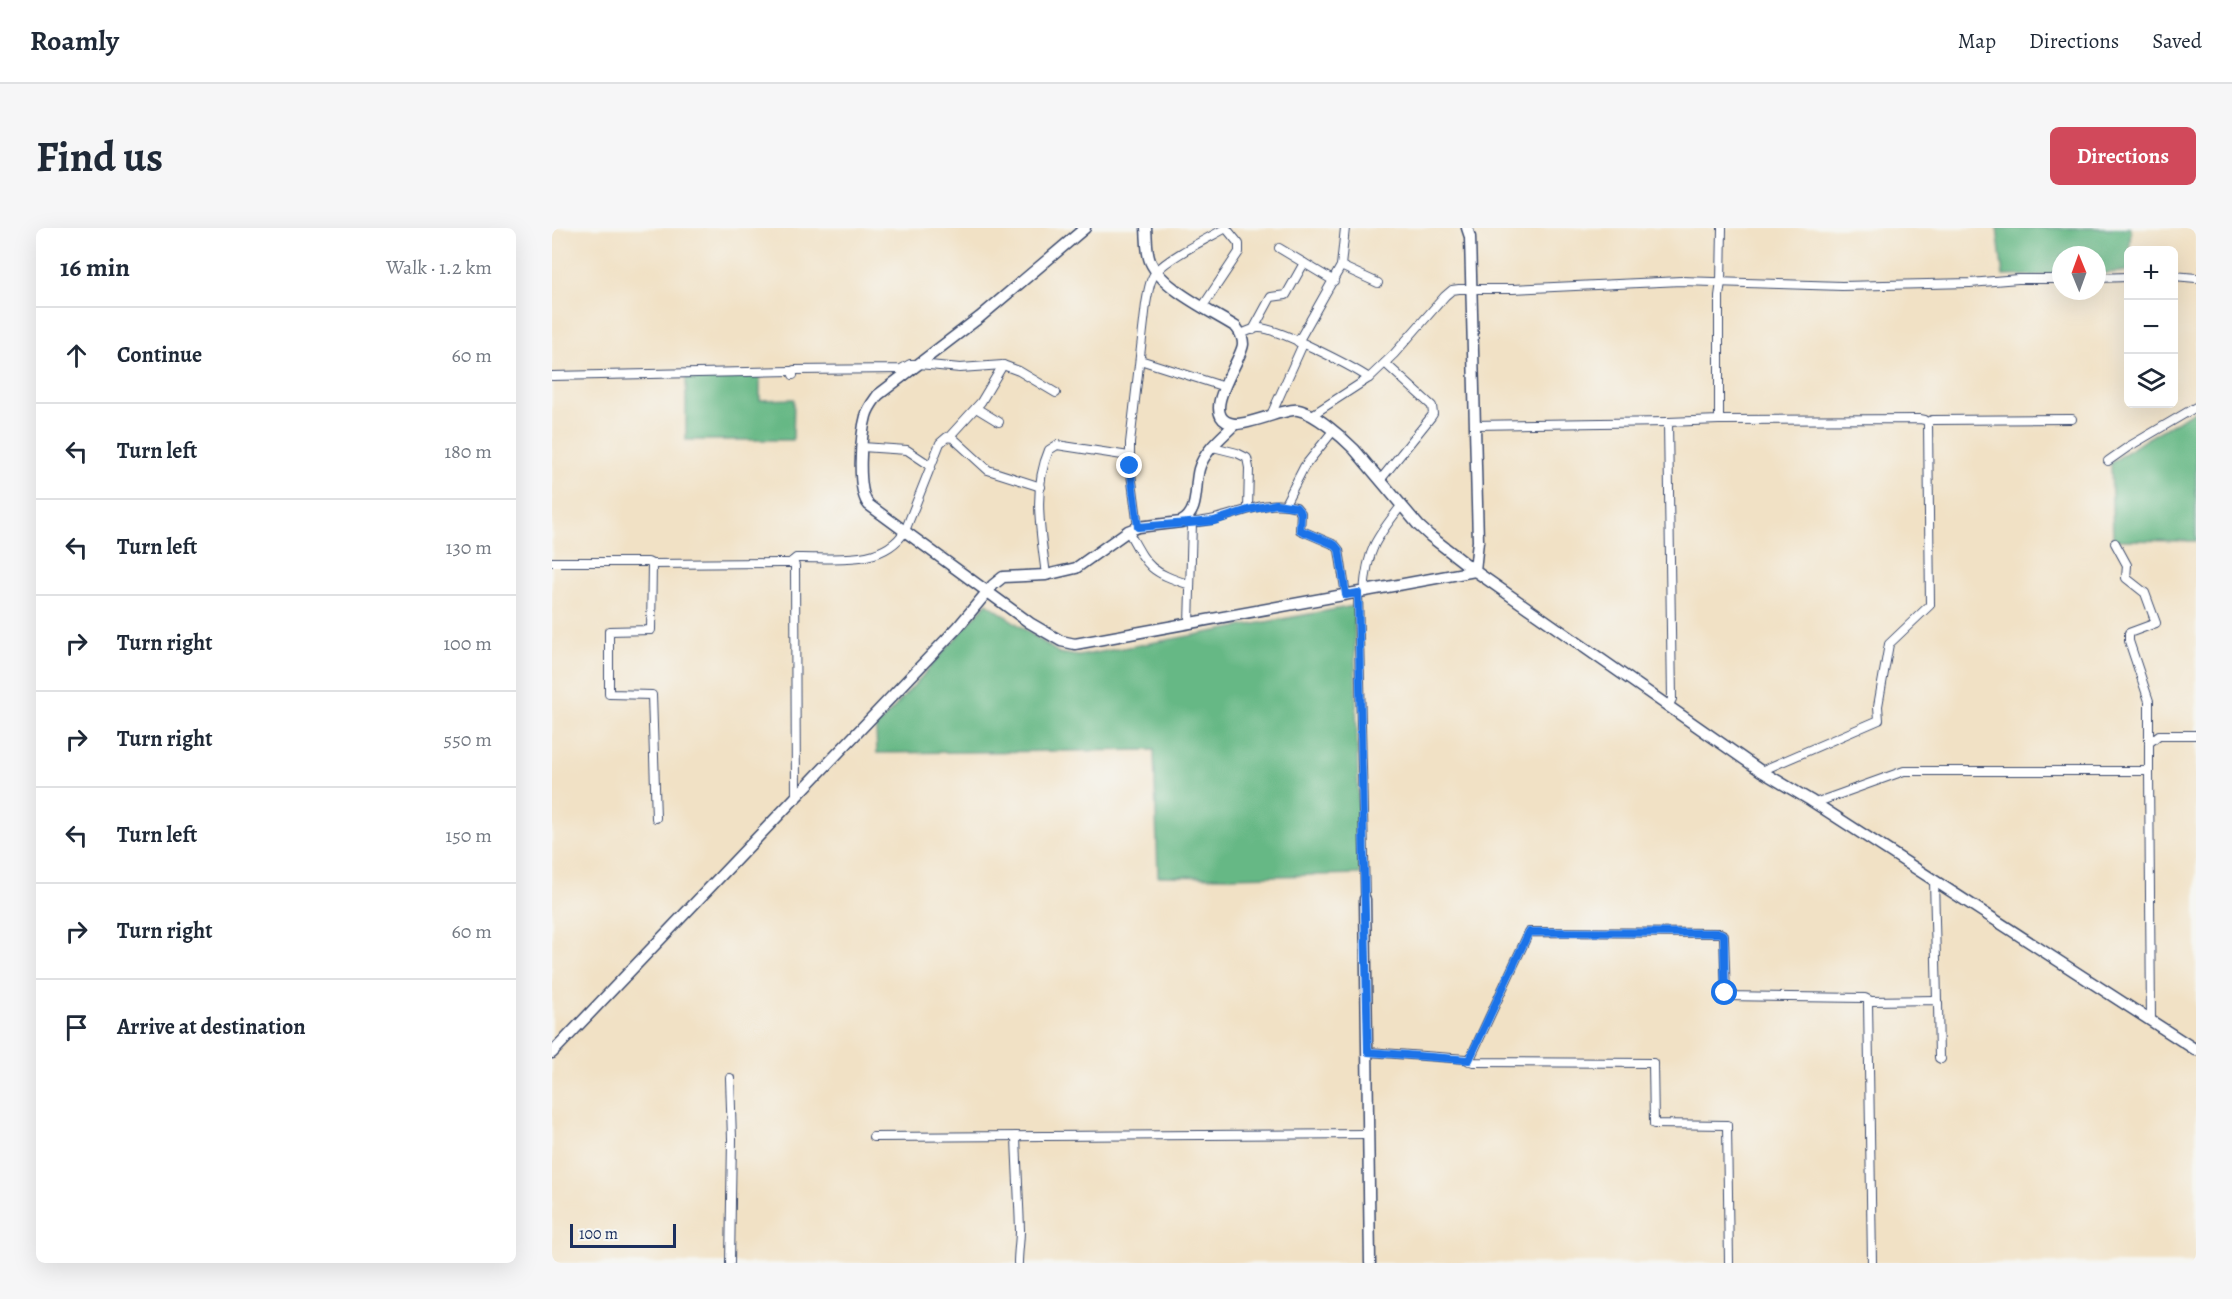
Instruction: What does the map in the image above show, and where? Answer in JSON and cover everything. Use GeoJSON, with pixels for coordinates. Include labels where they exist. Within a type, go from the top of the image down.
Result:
{"type":"FeatureCollection","features":[{"type":"Feature","properties":{"kind":"street"},"geometry":{"type":"LineString","coordinates":[[1085,228],[980,317],[884,390],[871,405],[864,424],[862,447],[862,484],[865,500],[986,593],[1049,635],[1068,643],[1082,644],[1475,571]]}},
{"type":"Feature","properties":{"kind":"street"},"geometry":{"type":"LineString","coordinates":[[1146,228],[1148,255],[1156,272],[1173,287],[1236,327],[1241,334],[1243,345],[1220,397],[1220,412],[1224,419],[1235,424]]}},
{"type":"Feature","properties":{"kind":"street"},"geometry":{"type":"LineString","coordinates":[[1190,585],[1154,571],[1141,555],[1133,529],[1129,456],[1146,304],[1151,282],[1156,272],[1226,228],[1239,244],[1239,252],[1203,306]]}},
{"type":"Feature","properties":{"kind":"street"},"geometry":{"type":"LineString","coordinates":[[1271,415],[1300,343],[1341,266],[1346,228]]}},
{"type":"Feature","properties":{"kind":"street"},"geometry":{"type":"LineString","coordinates":[[1467,228],[1470,237],[1478,541],[1475,571]]}},
{"type":"Feature","properties":{"kind":"street"},"geometry":{"type":"LineString","coordinates":[[1719,420],[1719,296],[1722,228]]}},
{"type":"Feature","properties":{"kind":"street"},"geometry":{"type":"LineString","coordinates":[[1279,248],[1334,281]]}},
{"type":"Feature","properties":{"kind":"street"},"geometry":{"type":"LineString","coordinates":[[1252,330],[1269,299],[1286,295],[1304,263]]}},
{"type":"Feature","properties":{"kind":"street"},"geometry":{"type":"LineString","coordinates":[[1341,266],[1378,284]]}},
{"type":"Feature","properties":{"kind":"street"},"geometry":{"type":"LineString","coordinates":[[2178,276],[2196,278]]}},
{"type":"Feature","properties":{"kind":"street"},"geometry":{"type":"LineString","coordinates":[[2106,278],[2124,277]]}},
{"type":"Feature","properties":{"kind":"street"},"geometry":{"type":"LineString","coordinates":[[1312,415],[1369,378],[1449,291],[1455,289],[1513,290],[1681,281],[1842,286],[2052,279]]}},
{"type":"Feature","properties":{"kind":"street"},"geometry":{"type":"LineString","coordinates":[[1241,334],[1252,330],[1268,330],[1300,343],[1369,378]]}},
{"type":"Feature","properties":{"kind":"street"},"geometry":{"type":"LineString","coordinates":[[1140,360],[1224,387]]}},
{"type":"Feature","properties":{"kind":"street"},"geometry":{"type":"LineString","coordinates":[[1381,479],[1433,414],[1432,406],[1385,363]]}},
{"type":"Feature","properties":{"kind":"street"},"geometry":{"type":"LineString","coordinates":[[552,376],[793,373],[901,369],[910,364],[960,368],[1003,365],[1019,371],[1056,393]]}},
{"type":"Feature","properties":{"kind":"street"},"geometry":{"type":"LineString","coordinates":[[552,562],[780,563],[793,561],[796,558],[869,556],[898,542],[905,531],[940,443],[949,437],[976,408],[992,388],[1003,365]]}},
{"type":"Feature","properties":{"kind":"street"},"geometry":{"type":"LineString","coordinates":[[2108,461],[2196,406]]}},
{"type":"Feature","properties":{"kind":"street"},"geometry":{"type":"LineString","coordinates":[[976,408],[999,422]]}},
{"type":"Feature","properties":{"kind":"street"},"geometry":{"type":"LineString","coordinates":[[1189,624],[1187,523],[1192,512],[1198,470],[1202,460],[1235,424],[1297,410],[1312,415],[1344,439],[1424,531],[1475,571],[1761,771],[1815,803],[2196,1050]]}},
{"type":"Feature","properties":{"kind":"street"},"geometry":{"type":"LineString","coordinates":[[1475,425],[1923,419],[1928,423]]}},
{"type":"Feature","properties":{"kind":"street"},"geometry":{"type":"LineString","coordinates":[[1928,423],[1932,420],[2072,419]]}},
{"type":"Feature","properties":{"kind":"street"},"geometry":{"type":"LineString","coordinates":[[1668,422],[1672,699],[1668,707]]}},
{"type":"Feature","properties":{"kind":"street"},"geometry":{"type":"LineString","coordinates":[[1761,771],[1879,720],[1878,706],[1889,644],[1930,605],[1928,423]]}},
{"type":"Feature","properties":{"kind":"street"},"geometry":{"type":"LineString","coordinates":[[1285,504],[1304,466],[1333,431]]}},
{"type":"Feature","properties":{"kind":"street"},"geometry":{"type":"LineString","coordinates":[[949,437],[988,470],[1041,487]]}},
{"type":"Feature","properties":{"kind":"street"},"geometry":{"type":"LineString","coordinates":[[862,447],[900,448],[913,453],[931,466]]}},
{"type":"Feature","properties":{"kind":"street"},"geometry":{"type":"LineString","coordinates":[[1046,575],[1039,521],[1041,487],[1047,455],[1051,447],[1129,456]]}},
{"type":"Feature","properties":{"kind":"street"},"geometry":{"type":"LineString","coordinates":[[1213,447],[1247,458],[1250,468],[1248,510]]}},
{"type":"Feature","properties":{"kind":"street"},"geometry":{"type":"LineString","coordinates":[[552,1053],[796,799],[1003,577],[1046,575],[1076,568],[1133,529],[1214,521],[1248,510],[1285,504],[1299,509],[1300,530],[1337,547],[1346,595]]}},
{"type":"Feature","properties":{"kind":"street"},"geometry":{"type":"LineString","coordinates":[[1370,1263],[1361,592],[1372,547],[1401,506]]}},
{"type":"Feature","properties":{"kind":"street"},"geometry":{"type":"LineString","coordinates":[[2115,543],[2127,565],[2126,578],[2145,593],[2156,623],[2129,633],[2129,641],[2149,701],[2151,1020]]}},
{"type":"Feature","properties":{"kind":"street"},"geometry":{"type":"LineString","coordinates":[[793,561],[795,566],[796,799]]}},
{"type":"Feature","properties":{"kind":"street"},"geometry":{"type":"LineString","coordinates":[[652,564],[651,630],[609,631],[609,694],[652,695],[656,818]]}},
{"type":"Feature","properties":{"kind":"street"},"geometry":{"type":"LineString","coordinates":[[2149,743],[2158,735],[2196,735]]}},
{"type":"Feature","properties":{"kind":"street"},"geometry":{"type":"LineString","coordinates":[[1815,803],[1904,771],[2149,771]]}},
{"type":"Feature","properties":{"kind":"street"},"geometry":{"type":"LineString","coordinates":[[1934,880],[1939,1058],[1941,1059]]}},
{"type":"Feature","properties":{"kind":"street"},"geometry":{"type":"LineString","coordinates":[[1469,1060],[1529,932],[1720,933],[1724,935],[1726,996],[1937,1001]]}},
{"type":"Feature","properties":{"kind":"street"},"geometry":{"type":"LineString","coordinates":[[1868,1001],[1872,1263]]}},
{"type":"Feature","properties":{"kind":"street"},"geometry":{"type":"LineString","coordinates":[[1368,1052],[1469,1060],[1653,1063],[1654,1124],[1727,1125],[1729,1263]]}},
{"type":"Feature","properties":{"kind":"street"},"geometry":{"type":"LineString","coordinates":[[730,1078],[732,1139],[730,1263]]}},
{"type":"Feature","properties":{"kind":"street"},"geometry":{"type":"LineString","coordinates":[[873,1137],[1368,1134]]}},
{"type":"Feature","properties":{"kind":"street"},"geometry":{"type":"LineString","coordinates":[[1016,1136],[1020,1232],[1018,1263]]}},
{"type":"Feature","properties":{"kind":"green space"},"geometry":{"type":"Polygon","coordinates":[[[1997,228],[2131,228],[2130,246],[2124,246],[2124,271],[2106,273],[2106,246],[2052,246],[2052,275],[2003,276],[1997,228]]]}},
{"type":"Feature","properties":{"kind":"green space"},"geometry":{"type":"Polygon","coordinates":[[[760,375],[760,400],[794,399],[793,440],[686,440],[686,377],[760,375]]]}},
{"type":"Feature","properties":{"kind":"green space"},"geometry":{"type":"Polygon","coordinates":[[[2196,410],[2196,541],[2113,540],[2111,463],[2196,410]]]}},
{"type":"Feature","properties":{"kind":"green space"},"geometry":{"type":"Polygon","coordinates":[[[987,603],[1059,653],[1079,656],[1354,606],[1360,874],[1158,876],[1154,750],[877,753],[876,728],[987,603]]]}},
{"type":"Feature","properties":{"kind":"route"},"geometry":{"type":"LineString","coordinates":[[1130,466],[1138,527],[1214,521],[1265,505],[1285,504],[1296,507],[1301,513],[1300,530],[1335,545],[1339,550],[1346,595],[1358,593],[1368,1052],[1469,1060],[1529,932],[1720,933],[1724,935],[1725,993]]}}]}
